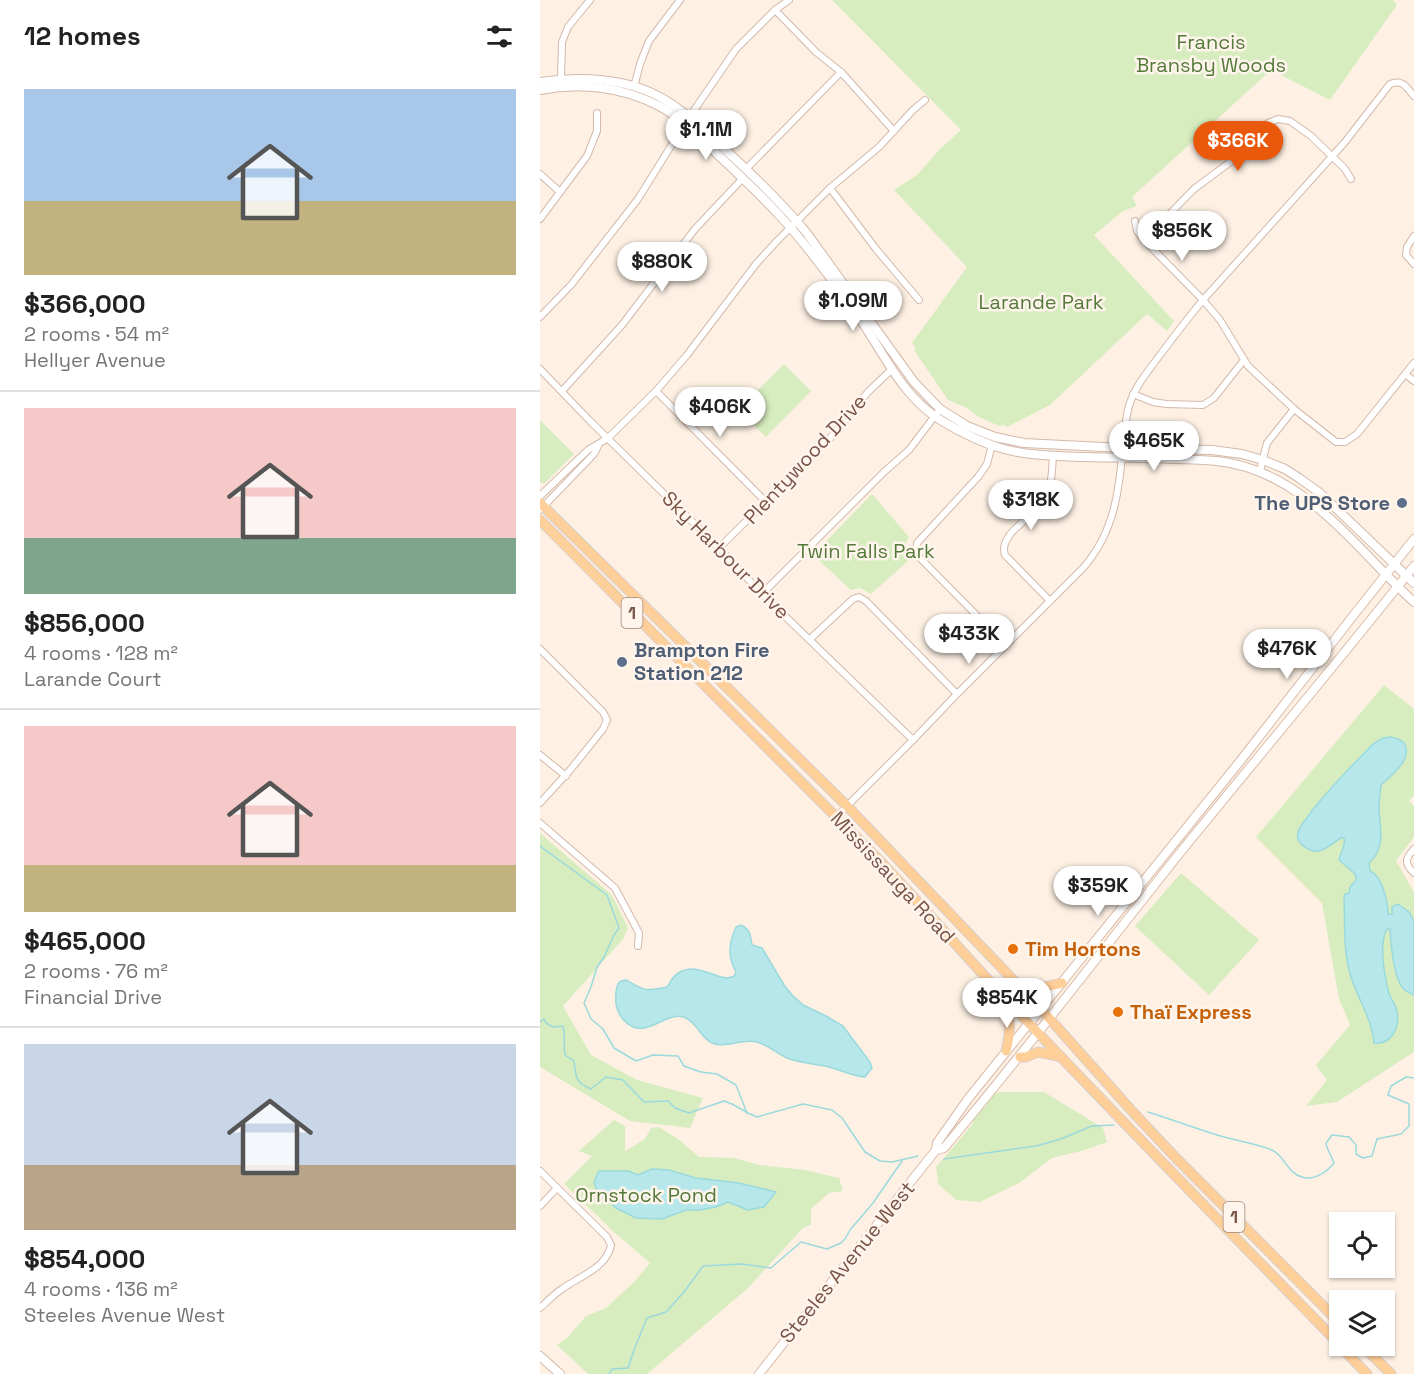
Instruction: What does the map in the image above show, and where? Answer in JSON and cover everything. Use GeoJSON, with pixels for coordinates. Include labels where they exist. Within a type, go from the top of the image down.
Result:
{"type":"FeatureCollection","features":[{"type":"Feature","properties":{"kind":"main road","name":"Mississauga Road"},"geometry":{"type":"LineString","coordinates":[[541,506],[848,807],[1041,1009],[1175,1157],[1329,1312]]}},
{"type":"Feature","properties":{"kind":"main road","name":"Mississauga Road"},"geometry":{"type":"LineString","coordinates":[[540,520],[837,816],[1039,1034],[1329,1334]]}},
{"type":"Feature","properties":{"kind":"main road","name":"Steeles Avenue West"},"geometry":{"type":"LineString","coordinates":[[759,1374],[936,1150],[937,1143],[968,1099],[1241,760],[1414,539]]}},
{"type":"Feature","properties":{"kind":"main road","name":"Steeles Avenue West"},"geometry":{"type":"LineString","coordinates":[[936,1150],[944,1148],[1039,1034],[1177,857],[1414,566]]}},
{"type":"Feature","properties":{"kind":"main road"},"geometry":{"type":"LineString","coordinates":[[1017,985],[1035,989],[1062,983]]}},
{"type":"Feature","properties":{"kind":"main road"},"geometry":{"type":"LineString","coordinates":[[993,985],[1004,1002],[1010,1023],[1010,1037],[1006,1051]]}},
{"type":"Feature","properties":{"kind":"main road"},"geometry":{"type":"LineString","coordinates":[[1020,1057],[1038,1052],[1062,1058]]}},
{"type":"Feature","properties":{"kind":"main road","name":"Mississauga Road"},"geometry":{"type":"LineString","coordinates":[[1350,1356],[1367,1374]]}},
{"type":"Feature","properties":{"kind":"main road"},"geometry":{"type":"LineString","coordinates":[[1373,1356],[1391,1374]]}},
{"type":"Feature","properties":{"kind":"street"},"geometry":{"type":"LineString","coordinates":[[561,79],[562,42],[568,27],[590,0]]}},
{"type":"Feature","properties":{"kind":"street"},"geometry":{"type":"LineString","coordinates":[[634,87],[649,41],[680,0]]}},
{"type":"Feature","properties":{"kind":"street"},"geometry":{"type":"LineString","coordinates":[[540,317],[572,285],[638,199],[736,49],[775,10],[789,0]]}},
{"type":"Feature","properties":{"kind":"street"},"geometry":{"type":"LineString","coordinates":[[775,10],[816,52],[841,72],[894,131]]}},
{"type":"Feature","properties":{"kind":"street"},"geometry":{"type":"LineString","coordinates":[[562,391],[622,325],[695,229],[841,72]]}},
{"type":"Feature","properties":{"kind":"street"},"geometry":{"type":"LineString","coordinates":[[540,82],[561,79],[612,82],[634,87],[663,99],[744,174],[777,200],[797,221],[904,371],[940,409],[967,426],[1024,443],[1054,446],[1212,450],[1242,454],[1263,460],[1285,469],[1315,489],[1414,583]]}},
{"type":"Feature","properties":{"kind":"street"},"geometry":{"type":"LineString","coordinates":[[837,816],[1094,555],[1113,513],[1128,407],[1133,394],[1151,367],[1203,300],[1345,142],[1390,84],[1402,83],[1414,96]]}},
{"type":"Feature","properties":{"kind":"street"},"geometry":{"type":"LineString","coordinates":[[540,90],[585,86],[616,91],[661,107],[687,122]]}},
{"type":"Feature","properties":{"kind":"street"},"geometry":{"type":"LineString","coordinates":[[540,496],[588,450],[608,438],[656,390],[687,355],[756,264],[830,188],[879,147],[925,100]]}},
{"type":"Feature","properties":{"kind":"street"},"geometry":{"type":"LineString","coordinates":[[540,219],[587,156],[597,131],[597,113]]}},
{"type":"Feature","properties":{"kind":"street"},"geometry":{"type":"LineString","coordinates":[[1144,240],[1194,189],[1233,160],[1268,123],[1278,119],[1290,121],[1311,136],[1345,169],[1351,179]]}},
{"type":"Feature","properties":{"kind":"street"},"geometry":{"type":"LineString","coordinates":[[540,174],[560,192]]}},
{"type":"Feature","properties":{"kind":"street"},"geometry":{"type":"LineString","coordinates":[[744,174],[790,228],[859,318],[910,395],[935,416],[967,435],[1014,451],[1053,455],[1217,461],[1260,471],[1288,485],[1315,505],[1414,602]]}},
{"type":"Feature","properties":{"kind":"street"},"geometry":{"type":"LineString","coordinates":[[830,188],[876,249],[920,300]]}},
{"type":"Feature","properties":{"kind":"street"},"geometry":{"type":"LineString","coordinates":[[1135,221],[1137,231],[1144,240],[1220,320],[1248,366],[1294,409],[1336,442],[1345,442],[1357,434],[1414,363]]}},
{"type":"Feature","properties":{"kind":"street"},"geometry":{"type":"LineString","coordinates":[[1414,236],[1407,247],[1406,255],[1414,264]]}},
{"type":"Feature","properties":{"kind":"street"},"geometry":{"type":"LineString","coordinates":[[1133,394],[1153,402],[1203,405],[1214,398],[1244,360]]}},
{"type":"Feature","properties":{"kind":"street","name":"Sky Harbour Drive"},"geometry":{"type":"LineString","coordinates":[[540,369],[762,594],[913,740]]}},
{"type":"Feature","properties":{"kind":"street","name":"Plentywood Drive"},"geometry":{"type":"LineString","coordinates":[[719,548],[835,433],[868,392],[892,369]]}},
{"type":"Feature","properties":{"kind":"street"},"geometry":{"type":"LineString","coordinates":[[1405,374],[1414,381]]}},
{"type":"Feature","properties":{"kind":"street"},"geometry":{"type":"LineString","coordinates":[[656,390],[766,502]]}},
{"type":"Feature","properties":{"kind":"street"},"geometry":{"type":"LineString","coordinates":[[762,594],[909,450],[940,409]]}},
{"type":"Feature","properties":{"kind":"street"},"geometry":{"type":"LineString","coordinates":[[1260,471],[1267,443],[1294,409]]}},
{"type":"Feature","properties":{"kind":"street"},"geometry":{"type":"LineString","coordinates":[[541,506],[594,454],[599,443]]}},
{"type":"Feature","properties":{"kind":"street"},"geometry":{"type":"LineString","coordinates":[[992,445],[987,464],[978,477],[917,543],[916,551],[920,558],[1006,645]]}},
{"type":"Feature","properties":{"kind":"street"},"geometry":{"type":"LineString","coordinates":[[1050,601],[1005,555],[1003,550],[1009,535],[1041,505],[1048,493],[1053,455]]}},
{"type":"Feature","properties":{"kind":"street"},"geometry":{"type":"LineString","coordinates":[[810,639],[853,599],[859,597],[866,601],[957,694]]}},
{"type":"Feature","properties":{"kind":"street"},"geometry":{"type":"LineString","coordinates":[[540,649],[603,712],[606,718],[603,729],[566,776],[540,802]]}},
{"type":"Feature","properties":{"kind":"street"},"geometry":{"type":"LineString","coordinates":[[540,755],[566,776]]}},
{"type":"Feature","properties":{"kind":"street"},"geometry":{"type":"LineString","coordinates":[[540,823],[615,888],[639,933],[638,946]]}},
{"type":"Feature","properties":{"kind":"street"},"geometry":{"type":"LineString","coordinates":[[1414,849],[1406,862],[1414,873]]}},
{"type":"Feature","properties":{"kind":"street"},"geometry":{"type":"LineString","coordinates":[[540,1171],[609,1239],[611,1247],[595,1268],[561,1289],[540,1308]]}},
{"type":"Feature","properties":{"kind":"street"},"geometry":{"type":"LineString","coordinates":[[540,1206],[557,1188]]}},
{"type":"Feature","properties":{"kind":"street"},"geometry":{"type":"LineString","coordinates":[[540,1356],[560,1374]]}},
{"type":"Feature","properties":{"kind":"green space"},"geometry":{"type":"Polygon","coordinates":[[[832,0],[1393,0],[1397,5],[1330,100],[1271,70],[1132,197],[1137,206],[1123,211],[1094,235],[1174,321],[1167,331],[1147,314],[1050,405],[1007,427],[999,426],[977,416],[967,408],[948,400],[914,350],[916,348],[912,343],[967,267],[894,190],[917,175],[961,130],[832,0]]]}},
{"type":"Feature","properties":{"kind":"green space"},"geometry":{"type":"Polygon","coordinates":[[[784,364],[811,391],[766,437],[738,410],[784,364]]]}},
{"type":"Feature","properties":{"kind":"green space"},"geometry":{"type":"Polygon","coordinates":[[[540,420],[574,454],[543,484],[540,483],[540,420]]]}},
{"type":"Feature","properties":{"kind":"green space","name":"Twin Falls Park"},"geometry":{"type":"Polygon","coordinates":[[[872,494],[909,537],[902,550],[908,561],[871,594],[860,588],[851,590],[813,555],[872,494]]]}},
{"type":"Feature","properties":{"kind":"green space"},"geometry":{"type":"Polygon","coordinates":[[[1384,685],[1414,709],[1414,795],[1409,801],[1414,806],[1414,837],[1396,861],[1414,892],[1414,1052],[1337,1102],[1306,1106],[1327,1080],[1316,1065],[1350,1025],[1339,999],[1322,903],[1256,837],[1384,685]]]}},
{"type":"Feature","properties":{"kind":"green space"},"geometry":{"type":"Polygon","coordinates":[[[540,833],[612,895],[628,928],[623,939],[563,1006],[591,1055],[637,1080],[703,1098],[690,1128],[630,1121],[540,1067],[540,833]]]}},
{"type":"Feature","properties":{"kind":"green space"},"geometry":{"type":"Polygon","coordinates":[[[1181,873],[1259,940],[1209,995],[1135,926],[1181,873]]]}},
{"type":"Feature","properties":{"kind":"green space"},"geometry":{"type":"Polygon","coordinates":[[[1000,1092],[1044,1092],[1103,1128],[1107,1142],[1052,1158],[1019,1183],[980,1202],[956,1200],[938,1184],[936,1167],[972,1125],[975,1115],[986,1106],[990,1095],[1000,1092]]]}},
{"type":"Feature","properties":{"kind":"green space","name":"Ornstock Pond"},"geometry":{"type":"Polygon","coordinates":[[[614,1120],[625,1126],[625,1151],[645,1139],[651,1128],[659,1127],[699,1157],[734,1158],[760,1165],[805,1170],[839,1178],[843,1191],[829,1193],[811,1209],[811,1225],[803,1228],[747,1289],[647,1374],[588,1374],[557,1345],[568,1337],[586,1316],[606,1308],[635,1281],[650,1263],[564,1184],[592,1156],[579,1151],[614,1120]]]}},
{"type":"Feature","properties":{"kind":"water"},"geometry":{"type":"Polygon","coordinates":[[[1391,737],[1404,743],[1406,755],[1400,766],[1381,785],[1380,845],[1369,863],[1370,871],[1378,878],[1384,889],[1388,914],[1392,914],[1392,907],[1398,904],[1409,912],[1414,921],[1414,995],[1402,987],[1396,975],[1390,929],[1387,929],[1383,940],[1383,961],[1388,992],[1398,1017],[1396,1029],[1390,1038],[1374,1043],[1371,1026],[1351,977],[1347,958],[1344,897],[1356,880],[1355,874],[1339,860],[1344,838],[1324,849],[1315,851],[1302,844],[1298,839],[1298,834],[1315,806],[1348,770],[1373,744],[1383,738],[1391,737]]]}},
{"type":"Feature","properties":{"kind":"water"},"geometry":{"type":"Polygon","coordinates":[[[741,925],[748,931],[752,945],[762,948],[792,995],[803,1005],[843,1026],[870,1062],[872,1068],[865,1077],[789,1059],[757,1042],[746,1041],[717,1045],[705,1038],[690,1020],[680,1016],[640,1028],[631,1026],[622,1018],[617,1008],[616,998],[617,987],[621,981],[626,980],[642,989],[649,990],[667,987],[680,972],[688,969],[696,969],[721,977],[734,976],[736,972],[730,955],[731,944],[736,927],[741,925]]]}},
{"type":"Feature","properties":{"kind":"water"},"geometry":{"type":"Polygon","coordinates":[[[652,1169],[669,1170],[696,1178],[739,1183],[776,1192],[764,1207],[748,1210],[728,1202],[716,1207],[686,1210],[662,1219],[636,1218],[616,1208],[597,1191],[594,1182],[599,1171],[628,1171],[638,1175],[652,1169]]]}},
{"type":"Feature","properties":{"kind":"waterway"},"geometry":{"type":"LineString","coordinates":[[540,846],[607,895],[619,928],[597,967],[584,1003],[591,1019],[603,1029],[614,1048],[636,1061],[653,1055],[678,1056],[684,1066],[701,1072],[717,1074],[736,1085],[747,1113]]}},
{"type":"Feature","properties":{"kind":"waterway"},"geometry":{"type":"LineString","coordinates":[[540,1022],[544,1019],[553,1027],[563,1026],[565,1055],[574,1061],[579,1082],[591,1089],[606,1077],[623,1080],[644,1102],[668,1101],[675,1108],[689,1113],[724,1101],[757,1117],[803,1104],[832,1110],[842,1118],[865,1152],[880,1161],[892,1162],[918,1156]]}},
{"type":"Feature","properties":{"kind":"waterway"},"geometry":{"type":"LineString","coordinates":[[1148,1112],[1272,1150],[1297,1175],[1311,1178],[1328,1170],[1334,1163],[1326,1143],[1332,1135],[1349,1137],[1356,1145],[1356,1154],[1363,1158],[1372,1156],[1377,1139],[1401,1134],[1409,1126],[1409,1104],[1388,1095],[1391,1086],[1406,1077],[1414,1078]]}},
{"type":"Feature","properties":{"kind":"waterway"},"geometry":{"type":"LineString","coordinates":[[944,1159],[1036,1146],[1061,1139],[1092,1126],[1114,1125]]}},
{"type":"Feature","properties":{"kind":"waterway"},"geometry":{"type":"LineString","coordinates":[[609,1374],[612,1369],[628,1368],[647,1318],[666,1312],[703,1266],[741,1264],[771,1268],[801,1242],[827,1249],[841,1243],[873,1203],[902,1161]]}},
{"type":"Feature","properties":{"kind":"place","name":"The UPS Store"},"geometry":{"type":"Point","coordinates":[1402,503]}},
{"type":"Feature","properties":{"kind":"place","name":"Brampton Fire Station 212"},"geometry":{"type":"Point","coordinates":[622,662]}},
{"type":"Feature","properties":{"kind":"place","name":"Tim Hortons"},"geometry":{"type":"Point","coordinates":[1013,949]}},
{"type":"Feature","properties":{"kind":"place","name":"Thaï Express"},"geometry":{"type":"Point","coordinates":[1118,1012]}},
{"type":"Feature","properties":{"kind":"park label","name":"Francis Bransby Woods"},"geometry":{"type":"Point","coordinates":[1211,54]}},
{"type":"Feature","properties":{"kind":"park label","name":"Larande Park"},"geometry":{"type":"Point","coordinates":[1041,302]}}]}
